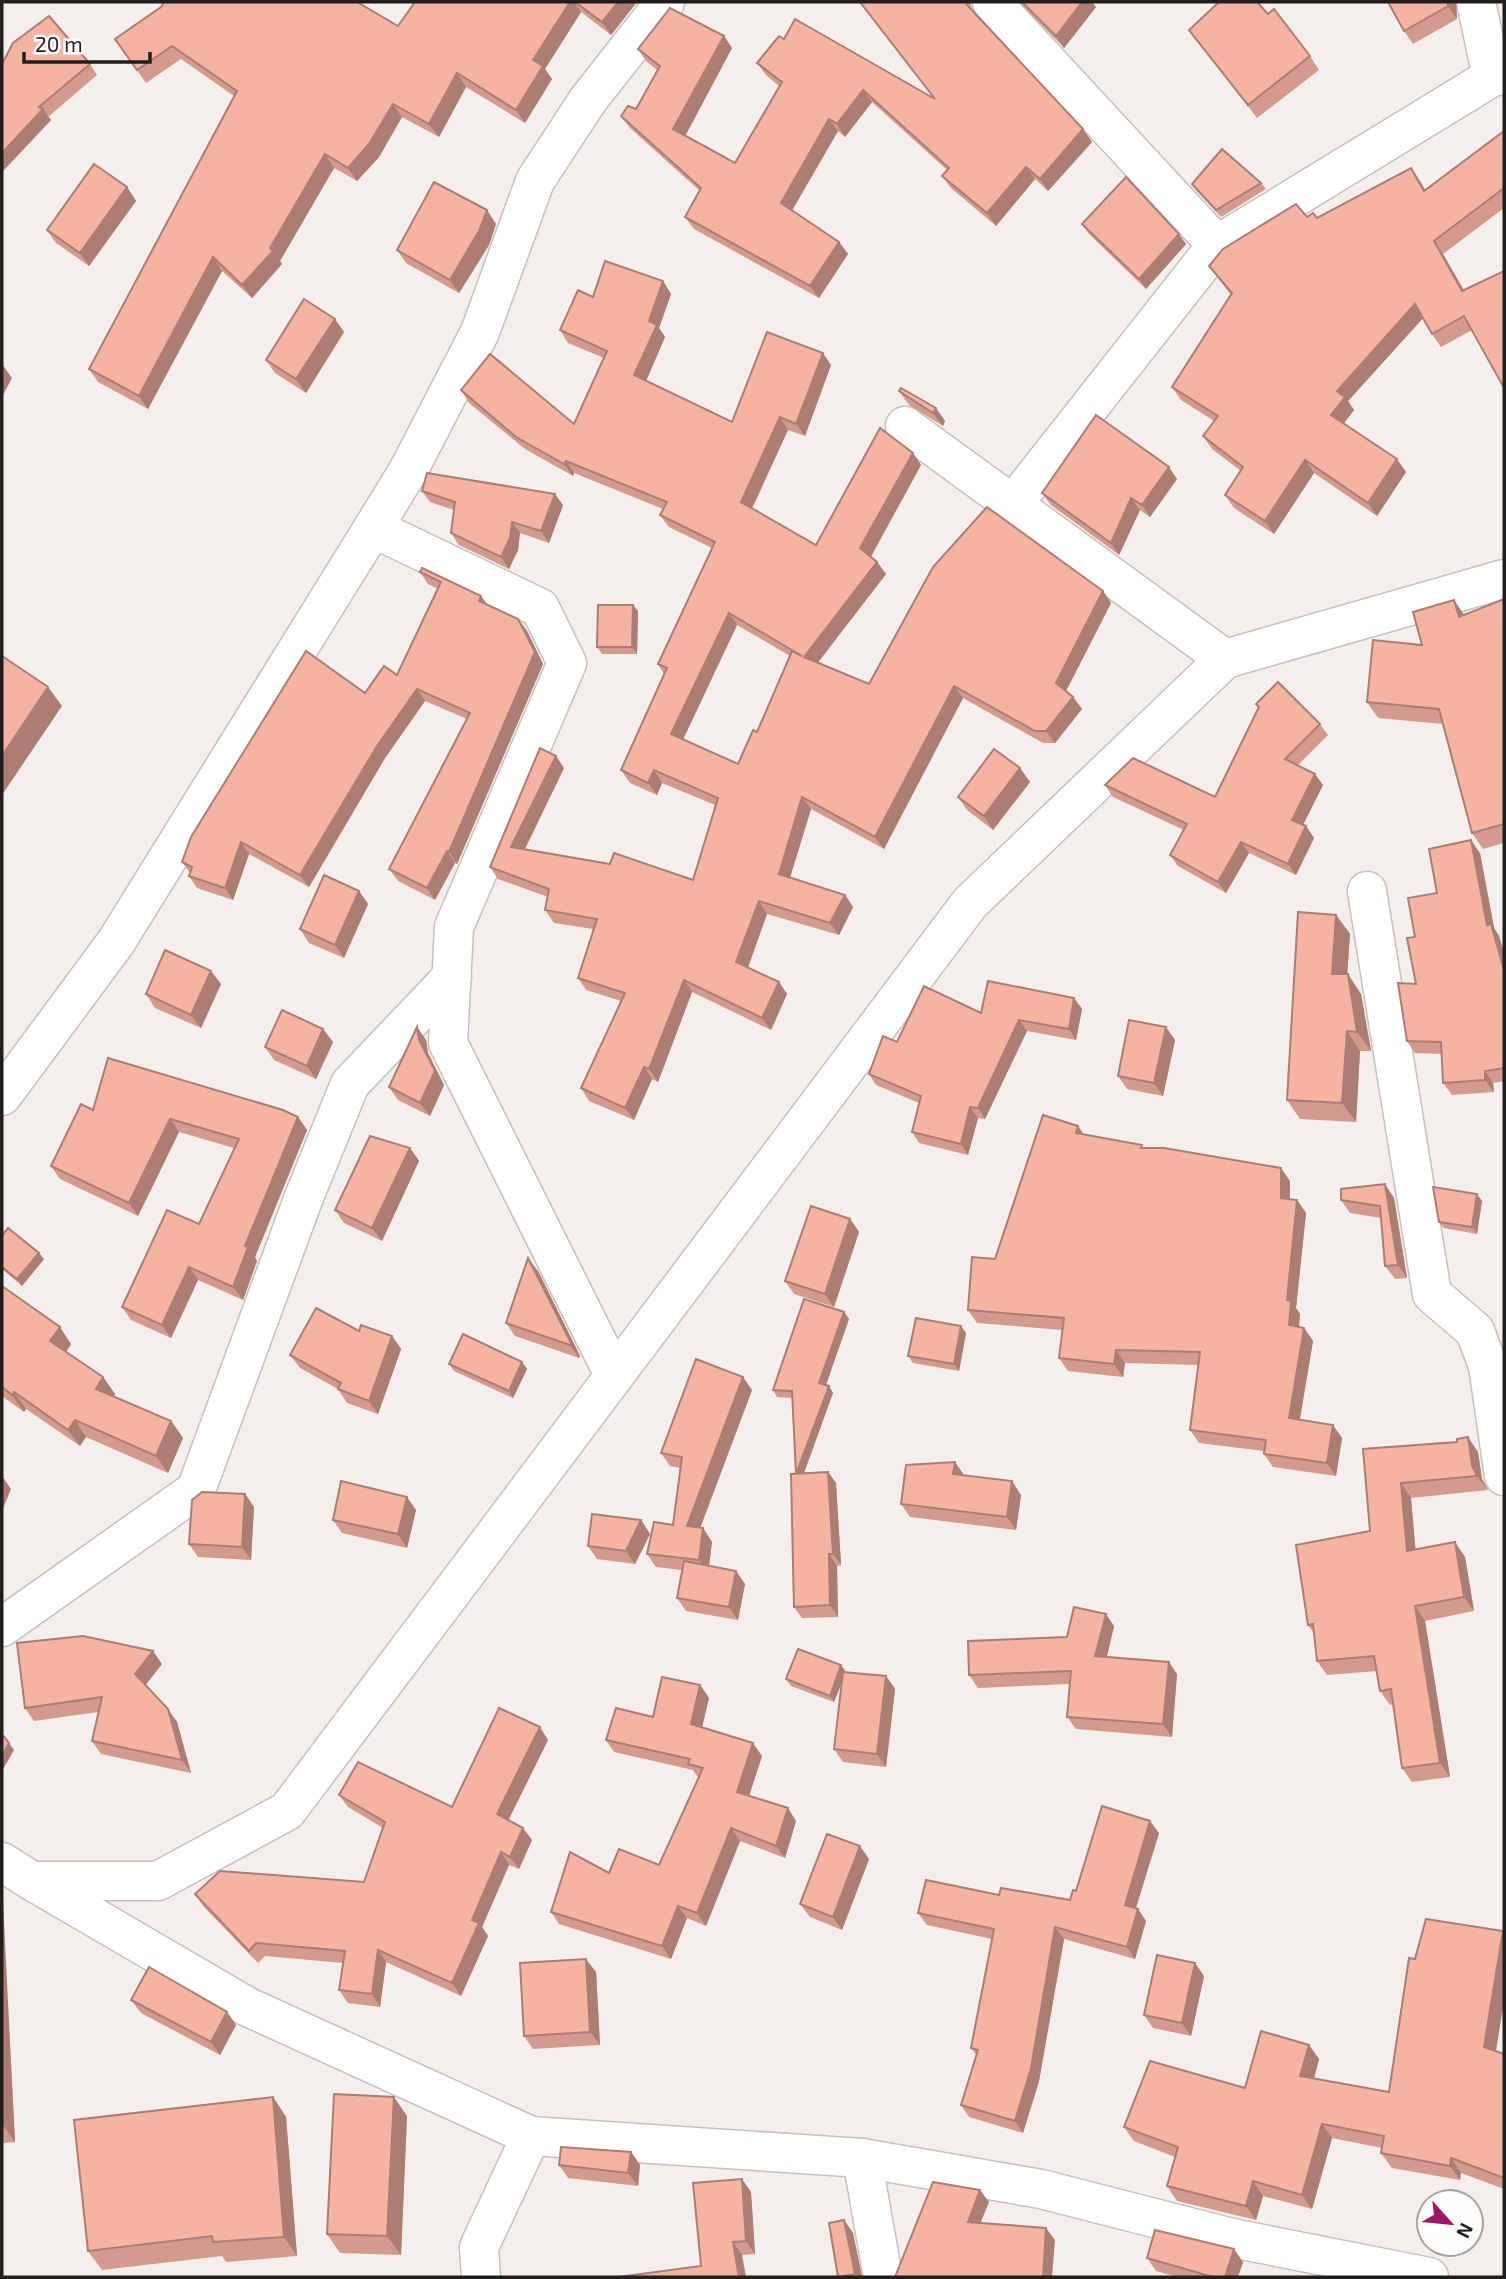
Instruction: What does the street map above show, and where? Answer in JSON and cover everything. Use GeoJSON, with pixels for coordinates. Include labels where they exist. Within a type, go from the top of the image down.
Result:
{"type":"FeatureCollection","features":[{"type":"Feature","properties":{"kind":"street"},"geometry":{"type":"LineString","coordinates":[[2,1096],[116,942],[408,471],[480,332],[535,181],[587,100],[665,2]]}},
{"type":"Feature","properties":{"kind":"street"},"geometry":{"type":"LineString","coordinates":[[992,2],[1217,245]]}},
{"type":"Feature","properties":{"kind":"street"},"geometry":{"type":"LineString","coordinates":[[1013,504],[1217,245],[1498,76],[1476,2]]}},
{"type":"Feature","properties":{"kind":"street"},"geometry":{"type":"LineString","coordinates":[[905,426],[1225,659]]}},
{"type":"Feature","properties":{"kind":"street"},"geometry":{"type":"LineString","coordinates":[[373,528],[540,608],[567,663],[454,927],[448,1043],[614,1375]]}},
{"type":"Feature","properties":{"kind":"street"},"geometry":{"type":"LineString","coordinates":[[17,1872],[158,1881],[286,1811],[970,903],[1225,659],[1504,579]]}},
{"type":"Feature","properties":{"kind":"street"},"geometry":{"type":"LineString","coordinates":[[1367,891],[1432,1294],[1475,1331],[1488,1366],[1504,1476]]}},
{"type":"Feature","properties":{"kind":"street"},"geometry":{"type":"LineString","coordinates":[[2,1627],[196,1490],[304,1197],[350,1084],[452,977]]}},
{"type":"Feature","properties":{"kind":"street"},"geometry":{"type":"LineString","coordinates":[[17,1872],[248,2007],[531,2136],[862,2158],[1041,2189],[1232,2238],[1324,2267],[1429,2277]]}},
{"type":"Feature","properties":{"kind":"street"},"geometry":{"type":"LineString","coordinates":[[481,2277],[479,2247],[531,2136]]}},
{"type":"Feature","properties":{"kind":"street"},"geometry":{"type":"LineString","coordinates":[[862,2158],[883,2277]]}},
{"type":"Feature","properties":{"kind":"building"},"geometry":{"type":"Polygon","coordinates":[[[164,2],[357,2],[398,26],[415,2],[570,2],[533,60],[543,66],[516,110],[457,73],[429,124],[393,104],[369,144],[348,168],[325,154],[270,248],[273,251],[242,285],[213,257],[139,396],[89,369],[237,91],[172,46],[137,70],[115,39],[161,7],[164,2]]]}},
{"type":"Feature","properties":{"kind":"building"},"geometry":{"type":"Polygon","coordinates":[[[575,2],[618,2],[602,22],[575,2]]]}},
{"type":"Feature","properties":{"kind":"building"},"geometry":{"type":"Polygon","coordinates":[[[860,2],[966,2],[1083,129],[1040,179],[1026,167],[987,213],[942,176],[949,168],[863,90],[837,124],[829,119],[781,203],[839,242],[810,286],[685,217],[701,188],[621,116],[628,106],[636,109],[660,66],[638,49],[670,8],[724,36],[673,129],[735,163],[782,82],[757,63],[779,36],[784,39],[795,19],[935,99],[860,2]]]}},
{"type":"Feature","properties":{"kind":"building"},"geometry":{"type":"Polygon","coordinates":[[[1022,2],[1082,2],[1056,36],[1022,2]]]}},
{"type":"Feature","properties":{"kind":"building"},"geometry":{"type":"Polygon","coordinates":[[[1219,2],[1257,2],[1268,14],[1274,9],[1310,56],[1248,105],[1189,30],[1219,2]]]}},
{"type":"Feature","properties":{"kind":"building"},"geometry":{"type":"Polygon","coordinates":[[[1388,2],[1448,2],[1448,6],[1404,31],[1388,2]]]}},
{"type":"Feature","properties":{"kind":"building"},"geometry":{"type":"Polygon","coordinates":[[[49,16],[90,64],[39,107],[43,109],[2,153],[2,64],[13,43],[49,16]]]}},
{"type":"Feature","properties":{"kind":"building"},"geometry":{"type":"Polygon","coordinates":[[[1504,131],[1504,188],[1434,241],[1462,291],[1504,271],[1504,388],[1464,316],[1432,334],[1415,304],[1337,391],[1345,397],[1331,415],[1397,459],[1368,503],[1305,460],[1265,521],[1225,495],[1243,467],[1203,436],[1218,416],[1172,387],[1232,293],[1209,266],[1223,249],[1296,204],[1307,217],[1313,213],[1317,218],[1411,168],[1424,191],[1504,131]]]}},
{"type":"Feature","properties":{"kind":"building"},"geometry":{"type":"Polygon","coordinates":[[[1222,149],[1261,183],[1216,210],[1192,184],[1222,149]]]}},
{"type":"Feature","properties":{"kind":"building"},"geometry":{"type":"Polygon","coordinates":[[[94,164],[127,187],[80,253],[47,230],[94,164]]]}},
{"type":"Feature","properties":{"kind":"building"},"geometry":{"type":"Polygon","coordinates":[[[1126,177],[1179,234],[1139,279],[1082,224],[1126,177]]]}},
{"type":"Feature","properties":{"kind":"building"},"geometry":{"type":"Polygon","coordinates":[[[434,182],[487,210],[479,231],[450,280],[397,250],[434,182]]]}},
{"type":"Feature","properties":{"kind":"building"},"geometry":{"type":"Polygon","coordinates":[[[605,261],[663,281],[649,321],[657,325],[634,375],[732,422],[767,332],[823,353],[796,424],[780,417],[741,502],[816,545],[880,428],[913,453],[860,548],[877,562],[804,657],[869,684],[933,567],[987,507],[1103,591],[1056,683],[1073,697],[1046,731],[1035,731],[954,686],[875,837],[802,797],[779,874],[845,895],[830,923],[759,901],[736,962],[779,982],[762,1018],[684,980],[649,1069],[644,1067],[625,1108],[581,1088],[625,993],[578,978],[597,919],[545,910],[549,889],[490,867],[540,748],[556,756],[511,847],[610,864],[614,853],[693,880],[718,798],[654,770],[648,783],[621,770],[667,668],[658,664],[715,542],[660,515],[667,502],[566,461],[564,464],[516,437],[461,390],[490,354],[574,424],[607,351],[560,330],[578,290],[593,297],[605,261]],[[729,613],[671,734],[738,764],[753,730],[757,732],[792,651],[802,656],[729,613]]]}},
{"type":"Feature","properties":{"kind":"building"},"geometry":{"type":"Polygon","coordinates":[[[304,299],[335,319],[296,379],[266,360],[304,299]]]}},
{"type":"Feature","properties":{"kind":"building"},"geometry":{"type":"Polygon","coordinates":[[[901,388],[936,408],[933,413],[899,391],[901,388]]]}},
{"type":"Feature","properties":{"kind":"building"},"geometry":{"type":"Polygon","coordinates":[[[1096,415],[1169,467],[1142,505],[1131,498],[1111,543],[1042,493],[1096,415]]]}},
{"type":"Feature","properties":{"kind":"building"},"geometry":{"type":"Polygon","coordinates":[[[427,473],[555,494],[541,531],[512,522],[510,538],[501,557],[451,533],[455,502],[422,491],[427,473]]]}},
{"type":"Feature","properties":{"kind":"building"},"geometry":{"type":"Polygon","coordinates":[[[422,568],[481,596],[479,601],[518,619],[535,652],[449,852],[447,851],[427,888],[389,869],[470,713],[417,689],[377,746],[300,875],[241,842],[225,888],[189,876],[192,867],[182,862],[191,837],[306,651],[365,693],[384,666],[397,675],[441,582],[420,572],[422,568]]]}},
{"type":"Feature","properties":{"kind":"building"},"geometry":{"type":"Polygon","coordinates":[[[1504,599],[1504,824],[1472,833],[1439,709],[1367,702],[1373,640],[1422,645],[1413,612],[1454,600],[1459,617],[1504,599]]]}},
{"type":"Feature","properties":{"kind":"building"},"geometry":{"type":"Polygon","coordinates":[[[598,605],[633,605],[632,647],[597,647],[598,605]]]}},
{"type":"Feature","properties":{"kind":"building"},"geometry":{"type":"Polygon","coordinates":[[[2,656],[48,687],[2,756],[2,656]]]}},
{"type":"Feature","properties":{"kind":"building"},"geometry":{"type":"Polygon","coordinates":[[[1278,682],[1320,724],[1285,759],[1315,774],[1292,820],[1306,826],[1288,864],[1241,842],[1218,882],[1170,855],[1187,824],[1105,785],[1133,758],[1215,797],[1259,707],[1256,704],[1278,682]]]}},
{"type":"Feature","properties":{"kind":"building"},"geometry":{"type":"Polygon","coordinates":[[[994,749],[1020,768],[984,816],[958,797],[994,749]]]}},
{"type":"Feature","properties":{"kind":"building"},"geometry":{"type":"Polygon","coordinates":[[[1471,840],[1487,925],[1491,924],[1504,970],[1504,1068],[1485,1071],[1485,1080],[1443,1083],[1441,1042],[1407,1041],[1398,983],[1416,984],[1407,938],[1415,937],[1408,898],[1437,893],[1429,849],[1471,840]]]}},
{"type":"Feature","properties":{"kind":"building"},"geometry":{"type":"Polygon","coordinates":[[[324,875],[359,891],[335,945],[300,929],[324,875]]]}},
{"type":"Feature","properties":{"kind":"building"},"geometry":{"type":"Polygon","coordinates":[[[1298,912],[1336,915],[1332,974],[1348,974],[1357,1032],[1347,1031],[1342,1103],[1287,1100],[1298,912]]]}},
{"type":"Feature","properties":{"kind":"building"},"geometry":{"type":"Polygon","coordinates":[[[165,950],[211,971],[191,1015],[146,994],[165,950]]]}},
{"type":"Feature","properties":{"kind":"building"},"geometry":{"type":"Polygon","coordinates":[[[988,981],[1074,998],[1069,1029],[1019,1020],[978,1108],[970,1107],[961,1144],[912,1132],[921,1096],[869,1074],[883,1036],[897,1042],[924,986],[981,1013],[988,981]]]}},
{"type":"Feature","properties":{"kind":"building"},"geometry":{"type":"Polygon","coordinates":[[[282,1010],[323,1029],[307,1066],[265,1047],[282,1010]]]}},
{"type":"Feature","properties":{"kind":"building"},"geometry":{"type":"Polygon","coordinates":[[[1129,1020],[1166,1027],[1154,1083],[1118,1076],[1129,1020]]]}},
{"type":"Feature","properties":{"kind":"building"},"geometry":{"type":"Polygon","coordinates":[[[417,1027],[419,1040],[435,1071],[420,1103],[389,1087],[417,1027]]]}},
{"type":"Feature","properties":{"kind":"building"},"geometry":{"type":"Polygon","coordinates":[[[108,1058],[283,1110],[298,1117],[245,1246],[248,1247],[233,1287],[189,1267],[162,1325],[122,1307],[167,1210],[199,1224],[239,1139],[170,1119],[129,1203],[51,1166],[81,1104],[93,1110],[108,1058]]]}},
{"type":"Feature","properties":{"kind":"building"},"geometry":{"type":"Polygon","coordinates":[[[1043,1115],[1078,1126],[1076,1133],[1142,1145],[1141,1148],[1164,1148],[1281,1168],[1281,1198],[1297,1200],[1287,1300],[1291,1301],[1289,1325],[1304,1328],[1289,1418],[1333,1425],[1327,1463],[1264,1454],[1266,1440],[1190,1430],[1200,1352],[1116,1350],[1114,1364],[1059,1358],[1064,1318],[968,1310],[972,1257],[995,1259],[1043,1115]]]}},
{"type":"Feature","properties":{"kind":"building"},"geometry":{"type":"Polygon","coordinates":[[[370,1136],[410,1148],[372,1228],[335,1210],[370,1136]]]}},
{"type":"Feature","properties":{"kind":"building"},"geometry":{"type":"Polygon","coordinates":[[[1385,1184],[1398,1265],[1385,1266],[1380,1206],[1341,1200],[1341,1189],[1385,1184]]]}},
{"type":"Feature","properties":{"kind":"building"},"geometry":{"type":"Polygon","coordinates":[[[1433,1187],[1477,1194],[1472,1227],[1439,1222],[1433,1187]]]}},
{"type":"Feature","properties":{"kind":"building"},"geometry":{"type":"Polygon","coordinates":[[[811,1206],[850,1219],[825,1294],[785,1281],[811,1206]]]}},
{"type":"Feature","properties":{"kind":"building"},"geometry":{"type":"Polygon","coordinates":[[[8,1228],[39,1253],[17,1279],[2,1267],[2,1236],[8,1228]]]}},
{"type":"Feature","properties":{"kind":"building"},"geometry":{"type":"Polygon","coordinates":[[[528,1258],[571,1343],[570,1345],[506,1323],[528,1258]]]}},
{"type":"Feature","properties":{"kind":"building"},"geometry":{"type":"Polygon","coordinates":[[[2,1286],[60,1327],[50,1341],[103,1377],[96,1389],[171,1421],[156,1456],[75,1420],[68,1430],[14,1392],[12,1395],[2,1387],[2,1286]]]}},
{"type":"Feature","properties":{"kind":"building"},"geometry":{"type":"Polygon","coordinates":[[[804,1299],[844,1312],[819,1383],[829,1386],[796,1474],[792,1391],[773,1390],[804,1299]]]}},
{"type":"Feature","properties":{"kind":"building"},"geometry":{"type":"Polygon","coordinates":[[[316,1308],[359,1331],[361,1325],[392,1336],[369,1401],[338,1389],[341,1383],[290,1355],[316,1308]]]}},
{"type":"Feature","properties":{"kind":"building"},"geometry":{"type":"Polygon","coordinates":[[[916,1318],[961,1326],[954,1364],[908,1356],[916,1318]]]}},
{"type":"Feature","properties":{"kind":"building"},"geometry":{"type":"Polygon","coordinates":[[[463,1334],[522,1362],[509,1391],[449,1364],[463,1334]]]}},
{"type":"Feature","properties":{"kind":"building"},"geometry":{"type":"Polygon","coordinates":[[[696,1359],[743,1377],[687,1526],[703,1528],[699,1560],[647,1554],[654,1522],[673,1525],[682,1457],[661,1453],[696,1359]]]}},
{"type":"Feature","properties":{"kind":"building"},"geometry":{"type":"Polygon","coordinates":[[[1468,1437],[1472,1465],[1477,1476],[1401,1483],[1407,1551],[1455,1542],[1464,1597],[1415,1606],[1440,1763],[1402,1768],[1391,1689],[1380,1691],[1374,1656],[1317,1661],[1313,1624],[1308,1625],[1296,1545],[1370,1531],[1363,1449],[1457,1442],[1457,1439],[1468,1437]]]}},
{"type":"Feature","properties":{"kind":"building"},"geometry":{"type":"Polygon","coordinates":[[[955,1462],[953,1474],[1012,1481],[1007,1517],[901,1504],[906,1465],[955,1462]]]}},
{"type":"Feature","properties":{"kind":"building"},"geometry":{"type":"Polygon","coordinates":[[[828,1472],[833,1554],[829,1554],[830,1605],[794,1607],[791,1474],[828,1472]]]}},
{"type":"Feature","properties":{"kind":"building"},"geometry":{"type":"Polygon","coordinates":[[[341,1481],[407,1497],[398,1534],[333,1520],[341,1481]]]}},
{"type":"Feature","properties":{"kind":"building"},"geometry":{"type":"Polygon","coordinates":[[[202,1492],[245,1494],[242,1547],[189,1544],[192,1500],[202,1492]]]}},
{"type":"Feature","properties":{"kind":"building"},"geometry":{"type":"Polygon","coordinates":[[[592,1514],[641,1520],[626,1551],[588,1546],[592,1514]]]}},
{"type":"Feature","properties":{"kind":"building"},"geometry":{"type":"Polygon","coordinates":[[[684,1561],[736,1571],[729,1607],[677,1598],[684,1561]]]}},
{"type":"Feature","properties":{"kind":"building"},"geometry":{"type":"Polygon","coordinates":[[[1074,1607],[1106,1614],[1095,1656],[1169,1662],[1163,1724],[1067,1717],[1071,1671],[969,1675],[968,1641],[1067,1637],[1074,1607]]]}},
{"type":"Feature","properties":{"kind":"building"},"geometry":{"type":"Polygon","coordinates":[[[83,1636],[153,1651],[135,1674],[168,1709],[182,1760],[92,1741],[102,1697],[25,1708],[17,1643],[83,1636]]]}},
{"type":"Feature","properties":{"kind":"building"},"geometry":{"type":"Polygon","coordinates":[[[798,1649],[841,1665],[830,1696],[786,1679],[798,1649]]]}},
{"type":"Feature","properties":{"kind":"building"},"geometry":{"type":"Polygon","coordinates":[[[843,1672],[886,1676],[877,1754],[834,1749],[843,1672]]]}},
{"type":"Feature","properties":{"kind":"building"},"geometry":{"type":"Polygon","coordinates":[[[662,1677],[700,1685],[691,1724],[753,1743],[737,1792],[788,1808],[776,1846],[731,1828],[697,1913],[678,1906],[662,1946],[551,1912],[570,1852],[609,1873],[619,1849],[659,1865],[703,1768],[688,1764],[690,1759],[606,1740],[616,1708],[653,1717],[662,1677]]]}},
{"type":"Feature","properties":{"kind":"building"},"geometry":{"type":"Polygon","coordinates":[[[499,1708],[540,1727],[497,1814],[523,1828],[510,1857],[501,1852],[472,1920],[479,1923],[452,1983],[378,1950],[372,1994],[339,1990],[345,1951],[256,1943],[249,1951],[195,1894],[220,1871],[364,1882],[385,1822],[339,1795],[358,1762],[452,1807],[499,1708]]]}},
{"type":"Feature","properties":{"kind":"building"},"geometry":{"type":"Polygon","coordinates":[[[2,1734],[9,1743],[2,1756],[2,1734]]]}},
{"type":"Feature","properties":{"kind":"building"},"geometry":{"type":"Polygon","coordinates":[[[1102,1806],[1150,1821],[1125,1905],[1138,1909],[1127,1947],[1055,1927],[1031,2068],[1015,2121],[961,2105],[978,2050],[971,2048],[994,1929],[918,1913],[926,1880],[999,1895],[1001,1888],[1070,1900],[1073,1890],[1076,1891],[1102,1806]]]}},
{"type":"Feature","properties":{"kind":"building"},"geometry":{"type":"Polygon","coordinates":[[[827,1834],[860,1846],[833,1917],[800,1904],[827,1834]]]}},
{"type":"Feature","properties":{"kind":"building"},"geometry":{"type":"Polygon","coordinates":[[[1426,1919],[1503,1931],[1484,2047],[1504,2054],[1504,2178],[1451,2158],[1450,2166],[1381,2153],[1384,2136],[1322,2124],[1302,2195],[1253,2181],[1246,2206],[1167,2186],[1178,2147],[1124,2127],[1150,2061],[1245,2088],[1261,2031],[1309,2045],[1300,2076],[1389,2092],[1409,1958],[1415,1959],[1426,1919]]]}},
{"type":"Feature","properties":{"kind":"building"},"geometry":{"type":"Polygon","coordinates":[[[1157,1955],[1195,1963],[1182,2023],[1144,2015],[1157,1955]]]}},
{"type":"Feature","properties":{"kind":"building"},"geometry":{"type":"Polygon","coordinates":[[[586,1959],[590,2032],[524,2036],[520,1963],[586,1959]]]}},
{"type":"Feature","properties":{"kind":"building"},"geometry":{"type":"Polygon","coordinates":[[[149,1967],[227,2012],[211,2042],[131,2000],[149,1967]]]}},
{"type":"Feature","properties":{"kind":"building"},"geometry":{"type":"Polygon","coordinates":[[[334,2094],[394,2097],[387,2236],[327,2234],[334,2094]]]}},
{"type":"Feature","properties":{"kind":"building"},"geometry":{"type":"Polygon","coordinates":[[[273,2097],[284,2237],[213,2242],[212,2236],[88,2251],[74,2120],[273,2097]]]}},
{"type":"Feature","properties":{"kind":"building"},"geometry":{"type":"Polygon","coordinates":[[[561,2147],[631,2152],[628,2173],[559,2165],[561,2147]]]}},
{"type":"Feature","properties":{"kind":"building"},"geometry":{"type":"Polygon","coordinates":[[[742,2179],[746,2241],[733,2242],[739,2277],[618,2277],[701,2266],[693,2183],[742,2179]]]}},
{"type":"Feature","properties":{"kind":"building"},"geometry":{"type":"Polygon","coordinates":[[[933,2182],[980,2190],[968,2222],[1046,2228],[1043,2277],[895,2277],[933,2182]]]}},
{"type":"Feature","properties":{"kind":"building"},"geometry":{"type":"Polygon","coordinates":[[[844,2220],[855,2274],[838,2277],[829,2223],[844,2220]]]}},
{"type":"Feature","properties":{"kind":"building"},"geometry":{"type":"Polygon","coordinates":[[[1155,2230],[1234,2249],[1225,2277],[1213,2277],[1147,2258],[1155,2230]]]}}]}
